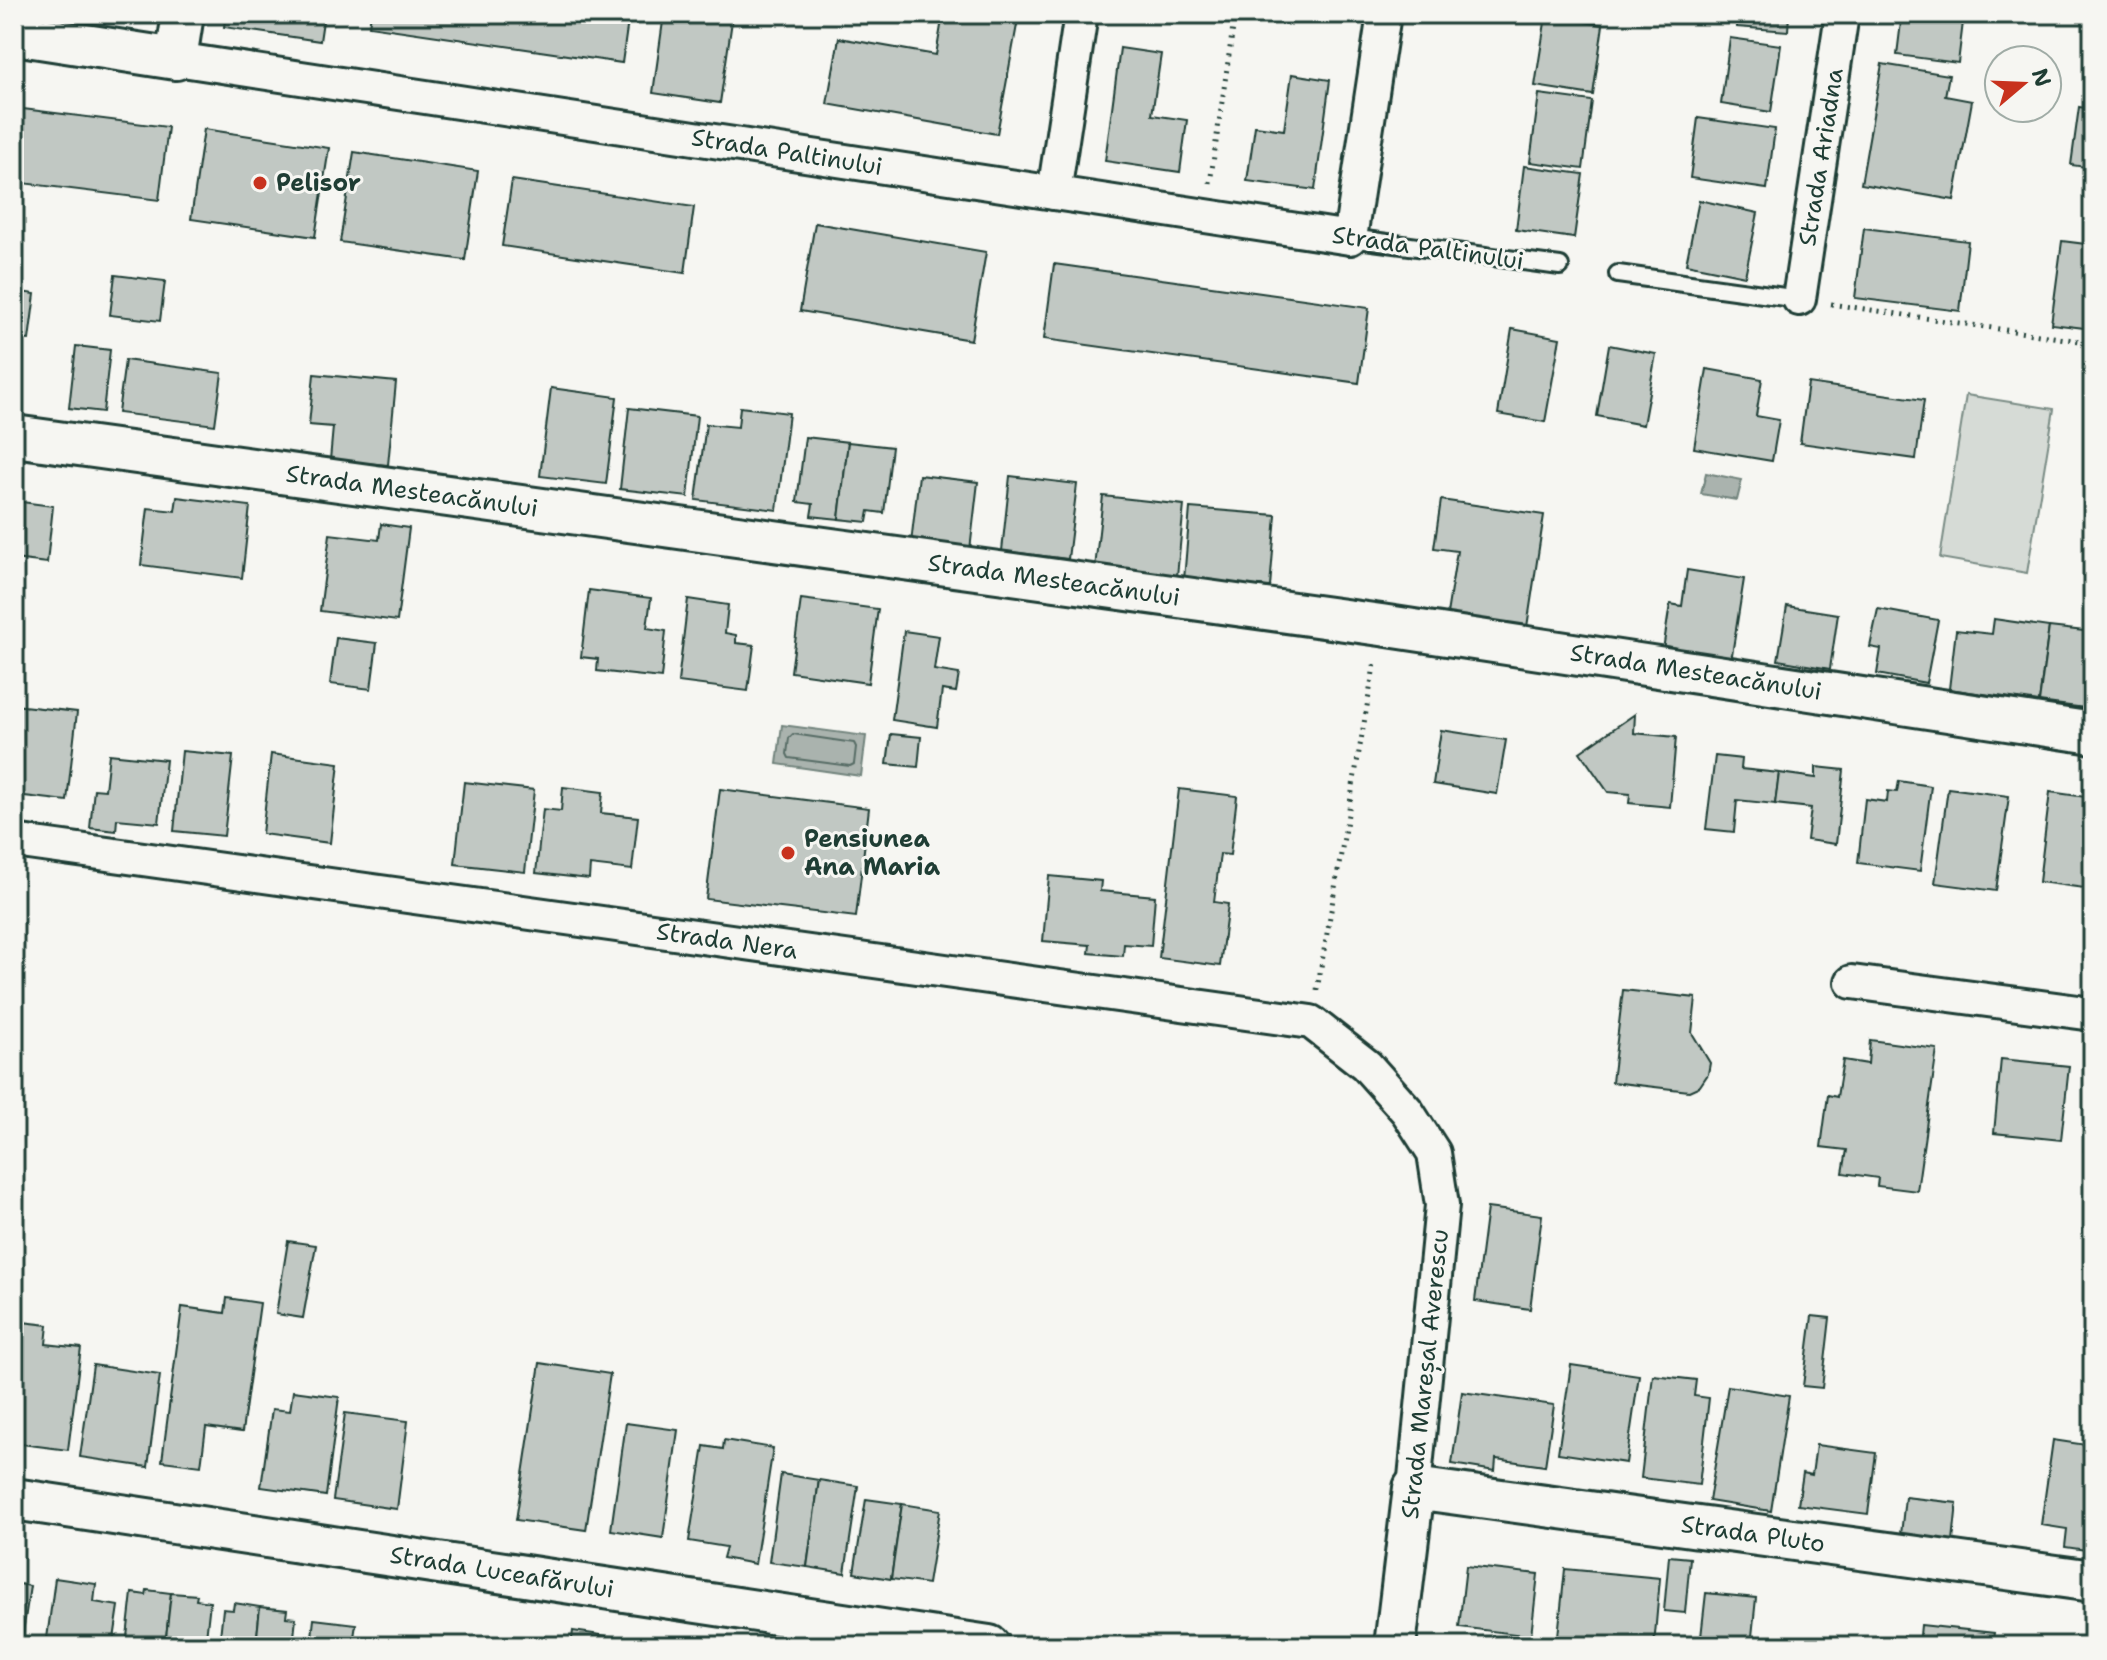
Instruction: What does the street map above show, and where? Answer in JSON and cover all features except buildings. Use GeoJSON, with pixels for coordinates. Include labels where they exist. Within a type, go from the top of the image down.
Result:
{"type":"FeatureCollection","features":[{"type":"Feature","properties":{"kind":"street"},"geometry":{"type":"LineString","coordinates":[[176,59],[183,14]]}},
{"type":"Feature","properties":{"kind":"street"},"geometry":{"type":"LineString","coordinates":[[1054,193],[1081,14]]}},
{"type":"Feature","properties":{"kind":"street"},"geometry":{"type":"LineString","coordinates":[[1350,238],[1384,14]]}},
{"type":"Feature","properties":{"kind":"street","name":"Strada Ariadna"},"geometry":{"type":"LineString","coordinates":[[1799,299],[1842,14]]}},
{"type":"Feature","properties":{"kind":"street","name":"Strada Paltinului"},"geometry":{"type":"LineString","coordinates":[[14,34],[1350,238]]}},
{"type":"Feature","properties":{"kind":"street","name":"Strada Mesteacănului"},"geometry":{"type":"LineString","coordinates":[[14,436],[1381,625],[2093,733]]}},
{"type":"Feature","properties":{"kind":"street","name":"Strada Nera"},"geometry":{"type":"LineString","coordinates":[[14,841],[1311,1022]]}},
{"type":"Feature","properties":{"kind":"street"},"geometry":{"type":"LineString","coordinates":[[1852,982],[2093,1014]]}},
{"type":"Feature","properties":{"kind":"street","name":"Strada Mareșal Averescu"},"geometry":{"type":"LineString","coordinates":[[1311,1022],[1366,1065],[1407,1111],[1434,1153],[1442,1205],[1395,1646]]}},
{"type":"Feature","properties":{"kind":"street","name":"Strada Pluto"},"geometry":{"type":"LineString","coordinates":[[1414,1488],[2093,1581]]}},
{"type":"Feature","properties":{"kind":"street","name":"Strada Luceafărului"},"geometry":{"type":"LineString","coordinates":[[14,1499],[989,1646]]}},
{"type":"Feature","properties":{"kind":"lane","name":"Strada Paltinului"},"geometry":{"type":"LineString","coordinates":[[1350,238],[1560,266]]}},
{"type":"Feature","properties":{"kind":"lane"},"geometry":{"type":"LineString","coordinates":[[1618,274],[1799,299]]}},
{"type":"Feature","properties":{"kind":"path"},"geometry":{"type":"LineString","coordinates":[[1205,216],[1235,14]]}},
{"type":"Feature","properties":{"kind":"path"},"geometry":{"type":"LineString","coordinates":[[1799,299],[2093,343]]}},
{"type":"Feature","properties":{"kind":"path"},"geometry":{"type":"LineString","coordinates":[[1311,1022],[1381,625]]}},
{"type":"Feature","properties":{"kind":"shaded area"},"geometry":{"type":"Polygon","coordinates":[[[1966,395],[2054,409],[2027,573],[1940,558],[1966,395]]]}},
{"type":"Feature","properties":{"kind":"water"},"geometry":{"type":"Polygon","coordinates":[[[1706,473],[1742,480],[1737,500],[1701,494],[1706,473]]]}},
{"type":"Feature","properties":{"kind":"water"},"geometry":{"type":"Polygon","coordinates":[[[782,725],[866,736],[861,776],[777,764],[782,725]]]}},
{"type":"Feature","properties":{"kind":"place","name":"Pelisor"},"geometry":{"type":"Point","coordinates":[260,183]}},
{"type":"Feature","properties":{"kind":"place","name":"Pensiunea Ana Maria"},"geometry":{"type":"Point","coordinates":[788,853]}}]}
